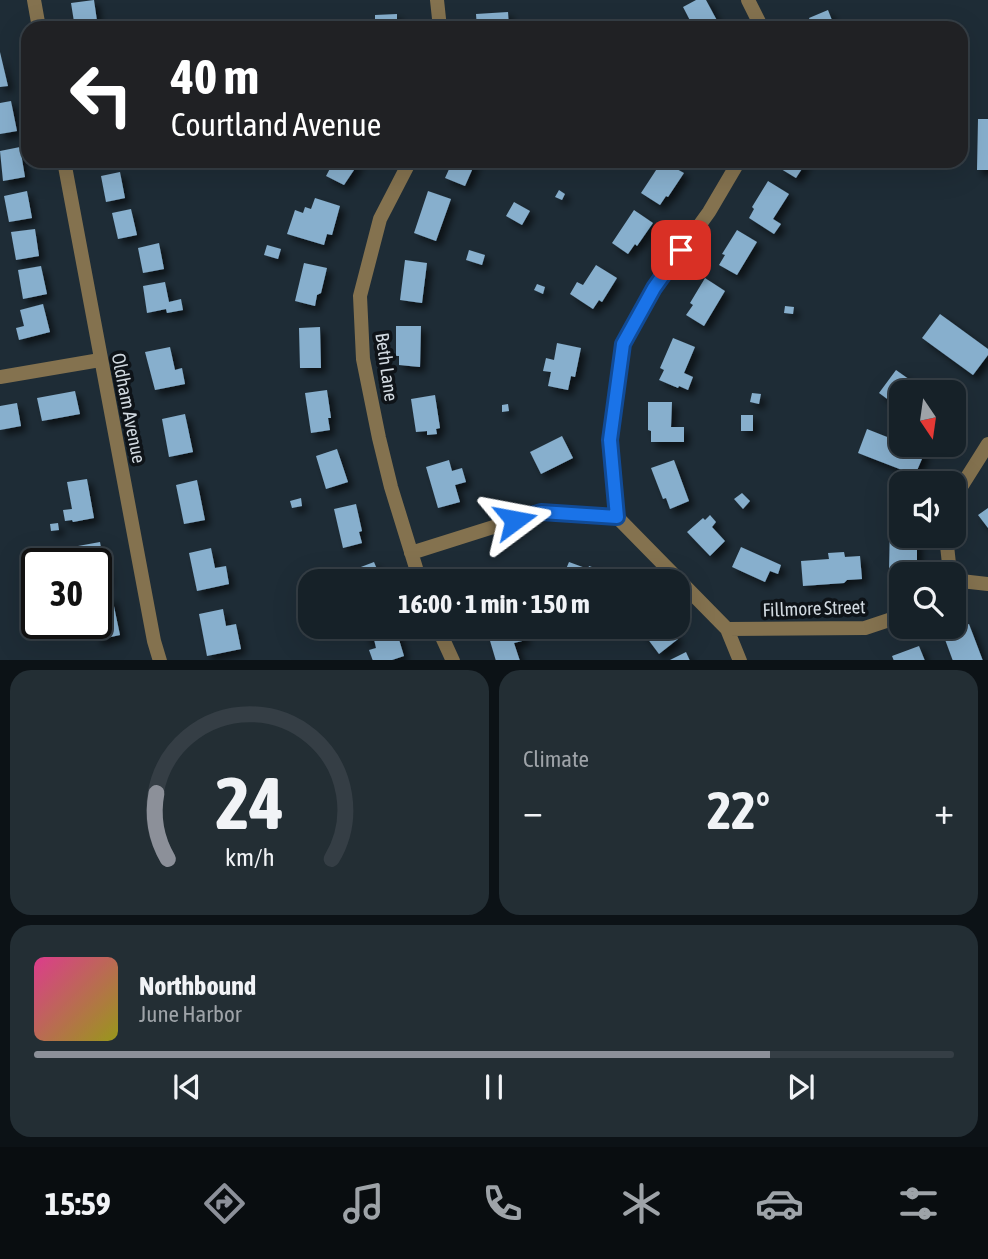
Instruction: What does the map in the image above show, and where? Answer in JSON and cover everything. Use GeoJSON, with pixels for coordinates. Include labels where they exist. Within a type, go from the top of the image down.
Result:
{"type":"FeatureCollection","features":[{"type":"Feature","properties":{"kind":"street"},"geometry":{"type":"LineString","coordinates":[[34,0],[38,21]]}},
{"type":"Feature","properties":{"kind":"street"},"geometry":{"type":"LineString","coordinates":[[437,0],[439,21]]}},
{"type":"Feature","properties":{"kind":"street"},"geometry":{"type":"LineString","coordinates":[[748,0],[758,21]]}},
{"type":"Feature","properties":{"kind":"street","name":"Oldham Avenue"},"geometry":{"type":"LineString","coordinates":[[65,168],[154,641],[160,660]]}},
{"type":"Feature","properties":{"kind":"street","name":"Beth Lane"},"geometry":{"type":"LineString","coordinates":[[406,168],[380,219],[360,296],[363,359],[368,385],[391,487],[416,569]]}},
{"type":"Feature","properties":{"kind":"street"},"geometry":{"type":"LineString","coordinates":[[735,168],[709,212],[654,288],[623,344],[610,440],[617,517],[727,629],[740,660]]}},
{"type":"Feature","properties":{"kind":"street"},"geometry":{"type":"LineString","coordinates":[[0,377],[100,360]]}},
{"type":"Feature","properties":{"kind":"street"},"geometry":{"type":"LineString","coordinates":[[966,479],[988,444]]}},
{"type":"Feature","properties":{"kind":"street"},"geometry":{"type":"LineString","coordinates":[[411,553],[541,512],[617,517]]}},
{"type":"Feature","properties":{"kind":"street"},"geometry":{"type":"LineString","coordinates":[[966,584],[988,584]]}},
{"type":"Feature","properties":{"kind":"street","name":"Fillmore Street"},"geometry":{"type":"LineString","coordinates":[[727,629],[864,628],[889,620]]}},
{"type":"Feature","properties":{"kind":"street"},"geometry":{"type":"LineString","coordinates":[[443,639],[453,660]]}},
{"type":"Feature","properties":{"kind":"building"},"geometry":{"type":"Polygon","coordinates":[[[94,0],[97,21],[74,21],[71,3],[94,0]]]}},
{"type":"Feature","properties":{"kind":"building"},"geometry":{"type":"Polygon","coordinates":[[[696,0],[706,0],[717,21],[690,21],[683,7],[696,0]]]}},
{"type":"Feature","properties":{"kind":"building"},"geometry":{"type":"Polygon","coordinates":[[[828,10],[832,21],[810,21],[809,18],[828,10]]]}},
{"type":"Feature","properties":{"kind":"building"},"geometry":{"type":"Polygon","coordinates":[[[508,12],[509,21],[476,21],[476,14],[508,12]]]}},
{"type":"Feature","properties":{"kind":"building"},"geometry":{"type":"Polygon","coordinates":[[[397,14],[397,21],[375,21],[375,15],[397,14]]]}},
{"type":"Feature","properties":{"kind":"building"},"geometry":{"type":"Polygon","coordinates":[[[0,52],[8,86],[0,87],[0,52]]]}},
{"type":"Feature","properties":{"kind":"building"},"geometry":{"type":"Polygon","coordinates":[[[11,101],[17,131],[0,134],[0,103],[11,101]]]}},
{"type":"Feature","properties":{"kind":"building"},"geometry":{"type":"Polygon","coordinates":[[[978,119],[988,119],[988,170],[977,170],[978,119]]]}},
{"type":"Feature","properties":{"kind":"building"},"geometry":{"type":"Polygon","coordinates":[[[20,147],[21,168],[24,168],[25,177],[3,181],[0,151],[20,147]]]}},
{"type":"Feature","properties":{"kind":"building"},"geometry":{"type":"Polygon","coordinates":[[[330,168],[355,168],[344,185],[326,176],[330,168]]]}},
{"type":"Feature","properties":{"kind":"building"},"geometry":{"type":"Polygon","coordinates":[[[450,168],[473,168],[465,186],[445,178],[450,168]]]}},
{"type":"Feature","properties":{"kind":"building"},"geometry":{"type":"Polygon","coordinates":[[[657,168],[675,168],[684,173],[660,205],[641,193],[657,168]]]}},
{"type":"Feature","properties":{"kind":"building"},"geometry":{"type":"Polygon","coordinates":[[[782,168],[802,168],[796,178],[782,168]]]}},
{"type":"Feature","properties":{"kind":"building"},"geometry":{"type":"Polygon","coordinates":[[[120,172],[125,198],[106,202],[101,176],[120,172]]]}},
{"type":"Feature","properties":{"kind":"building"},"geometry":{"type":"Polygon","coordinates":[[[768,181],[789,194],[773,219],[781,224],[774,234],[749,218],[754,209],[752,207],[768,181]]]}},
{"type":"Feature","properties":{"kind":"building"},"geometry":{"type":"Polygon","coordinates":[[[559,190],[565,194],[562,200],[555,197],[559,190]]]}},
{"type":"Feature","properties":{"kind":"building"},"geometry":{"type":"Polygon","coordinates":[[[27,191],[32,218],[9,222],[4,196],[27,191]]]}},
{"type":"Feature","properties":{"kind":"building"},"geometry":{"type":"Polygon","coordinates":[[[428,191],[451,199],[436,241],[414,233],[428,191]]]}},
{"type":"Feature","properties":{"kind":"building"},"geometry":{"type":"Polygon","coordinates":[[[315,198],[340,206],[332,235],[327,234],[324,245],[287,234],[295,210],[303,213],[305,207],[311,209],[315,198]]]}},
{"type":"Feature","properties":{"kind":"building"},"geometry":{"type":"Polygon","coordinates":[[[514,202],[530,211],[522,225],[506,216],[514,202]]]}},
{"type":"Feature","properties":{"kind":"building"},"geometry":{"type":"Polygon","coordinates":[[[131,209],[137,235],[118,239],[112,213],[131,209]]]}},
{"type":"Feature","properties":{"kind":"building"},"geometry":{"type":"Polygon","coordinates":[[[634,210],[653,223],[628,254],[612,243],[634,210]]]}},
{"type":"Feature","properties":{"kind":"building"},"geometry":{"type":"Polygon","coordinates":[[[35,229],[39,256],[16,260],[11,232],[35,229]]]}},
{"type":"Feature","properties":{"kind":"building"},"geometry":{"type":"Polygon","coordinates":[[[737,230],[757,242],[737,275],[719,265],[725,255],[722,254],[737,230]]]}},
{"type":"Feature","properties":{"kind":"building"},"geometry":{"type":"Polygon","coordinates":[[[159,243],[164,269],[143,273],[138,248],[159,243]]]}},
{"type":"Feature","properties":{"kind":"building"},"geometry":{"type":"Polygon","coordinates":[[[267,245],[281,249],[278,259],[264,255],[267,245]]]}},
{"type":"Feature","properties":{"kind":"building"},"geometry":{"type":"Polygon","coordinates":[[[469,250],[485,255],[482,265],[466,260],[469,250]]]}},
{"type":"Feature","properties":{"kind":"building"},"geometry":{"type":"Polygon","coordinates":[[[405,260],[427,263],[422,303],[400,300],[405,260]]]}},
{"type":"Feature","properties":{"kind":"building"},"geometry":{"type":"Polygon","coordinates":[[[304,263],[327,268],[315,306],[295,301],[304,263]]]}},
{"type":"Feature","properties":{"kind":"building"},"geometry":{"type":"Polygon","coordinates":[[[596,265],[617,278],[602,302],[599,300],[593,309],[570,294],[577,282],[583,285],[596,265]]]}},
{"type":"Feature","properties":{"kind":"building"},"geometry":{"type":"Polygon","coordinates":[[[41,266],[47,294],[23,299],[18,270],[41,266]]]}},
{"type":"Feature","properties":{"kind":"building"},"geometry":{"type":"Polygon","coordinates":[[[705,278],[725,291],[704,326],[686,315],[705,278]]]}},
{"type":"Feature","properties":{"kind":"building"},"geometry":{"type":"Polygon","coordinates":[[[165,282],[169,302],[181,299],[183,310],[167,313],[166,309],[147,313],[143,286],[165,282]]]}},
{"type":"Feature","properties":{"kind":"building"},"geometry":{"type":"Polygon","coordinates":[[[537,284],[545,287],[543,294],[534,290],[537,284]]]}},
{"type":"Feature","properties":{"kind":"building"},"geometry":{"type":"Polygon","coordinates":[[[43,304],[50,332],[19,340],[16,328],[24,326],[20,310],[43,304]]]}},
{"type":"Feature","properties":{"kind":"building"},"geometry":{"type":"Polygon","coordinates":[[[785,306],[794,307],[793,314],[784,313],[785,306]]]}},
{"type":"Feature","properties":{"kind":"building"},"geometry":{"type":"Polygon","coordinates":[[[940,314],[988,349],[988,355],[973,375],[922,338],[940,314]]]}},
{"type":"Feature","properties":{"kind":"building"},"geometry":{"type":"Polygon","coordinates":[[[396,326],[421,326],[420,367],[399,365],[399,356],[396,356],[396,326]]]}},
{"type":"Feature","properties":{"kind":"building"},"geometry":{"type":"Polygon","coordinates":[[[320,327],[321,368],[300,368],[299,328],[320,327]]]}},
{"type":"Feature","properties":{"kind":"building"},"geometry":{"type":"Polygon","coordinates":[[[673,338],[695,347],[684,373],[693,377],[688,390],[659,380],[664,370],[660,368],[673,338]]]}},
{"type":"Feature","properties":{"kind":"building"},"geometry":{"type":"Polygon","coordinates":[[[557,343],[581,348],[575,377],[571,376],[568,390],[548,386],[551,372],[543,371],[546,358],[554,360],[557,343]]]}},
{"type":"Feature","properties":{"kind":"building"},"geometry":{"type":"Polygon","coordinates":[[[170,347],[175,370],[182,368],[185,384],[155,390],[145,352],[170,347]]]}},
{"type":"Feature","properties":{"kind":"building"},"geometry":{"type":"Polygon","coordinates":[[[896,370],[910,380],[889,380],[889,400],[879,393],[896,370]]]}},
{"type":"Feature","properties":{"kind":"building"},"geometry":{"type":"Polygon","coordinates":[[[327,390],[330,430],[311,433],[305,393],[327,390]]]}},
{"type":"Feature","properties":{"kind":"building"},"geometry":{"type":"Polygon","coordinates":[[[75,391],[80,414],[42,421],[37,398],[75,391]]]}},
{"type":"Feature","properties":{"kind":"building"},"geometry":{"type":"Polygon","coordinates":[[[752,393],[761,394],[759,404],[750,402],[752,393]]]}},
{"type":"Feature","properties":{"kind":"building"},"geometry":{"type":"Polygon","coordinates":[[[435,395],[440,428],[436,429],[437,434],[416,432],[411,399],[435,395]]]}},
{"type":"Feature","properties":{"kind":"building"},"geometry":{"type":"Polygon","coordinates":[[[648,402],[672,402],[671,427],[684,427],[684,442],[651,442],[648,402]]]}},
{"type":"Feature","properties":{"kind":"building"},"geometry":{"type":"Polygon","coordinates":[[[17,403],[21,426],[0,430],[0,406],[17,403]]]}},
{"type":"Feature","properties":{"kind":"building"},"geometry":{"type":"Polygon","coordinates":[[[508,404],[509,411],[502,412],[502,405],[508,404]]]}},
{"type":"Feature","properties":{"kind":"building"},"geometry":{"type":"Polygon","coordinates":[[[185,414],[193,452],[169,457],[162,419],[185,414]]]}},
{"type":"Feature","properties":{"kind":"building"},"geometry":{"type":"Polygon","coordinates":[[[741,415],[753,415],[753,431],[741,431],[741,415]]]}},
{"type":"Feature","properties":{"kind":"building"},"geometry":{"type":"Polygon","coordinates":[[[867,429],[889,438],[889,457],[923,457],[917,471],[905,471],[858,453],[867,429]]]}},
{"type":"Feature","properties":{"kind":"building"},"geometry":{"type":"Polygon","coordinates":[[[562,436],[573,458],[541,474],[530,452],[562,436]]]}},
{"type":"Feature","properties":{"kind":"building"},"geometry":{"type":"Polygon","coordinates":[[[337,449],[348,482],[326,489],[316,456],[337,449]]]}},
{"type":"Feature","properties":{"kind":"building"},"geometry":{"type":"Polygon","coordinates":[[[449,460],[452,471],[462,468],[466,482],[455,485],[460,502],[438,508],[426,467],[449,460]]]}},
{"type":"Feature","properties":{"kind":"building"},"geometry":{"type":"Polygon","coordinates":[[[674,460],[689,501],[670,509],[666,498],[663,499],[651,468],[674,460]]]}},
{"type":"Feature","properties":{"kind":"building"},"geometry":{"type":"Polygon","coordinates":[[[87,479],[94,518],[65,521],[63,510],[72,509],[67,482],[87,479]]]}},
{"type":"Feature","properties":{"kind":"building"},"geometry":{"type":"Polygon","coordinates":[[[197,480],[205,520],[184,524],[176,485],[197,480]]]}},
{"type":"Feature","properties":{"kind":"building"},"geometry":{"type":"Polygon","coordinates":[[[742,493],[750,501],[743,509],[734,499],[742,493]]]}},
{"type":"Feature","properties":{"kind":"building"},"geometry":{"type":"Polygon","coordinates":[[[301,498],[302,506],[292,508],[290,501],[301,498]]]}},
{"type":"Feature","properties":{"kind":"building"},"geometry":{"type":"Polygon","coordinates":[[[356,504],[362,543],[343,548],[334,509],[356,504]]]}},
{"type":"Feature","properties":{"kind":"building"},"geometry":{"type":"Polygon","coordinates":[[[988,508],[988,528],[978,515],[988,508]]]}},
{"type":"Feature","properties":{"kind":"building"},"geometry":{"type":"Polygon","coordinates":[[[710,515],[716,522],[712,527],[725,541],[710,556],[687,532],[710,515]]]}},
{"type":"Feature","properties":{"kind":"building"},"geometry":{"type":"Polygon","coordinates":[[[58,523],[59,530],[51,531],[50,524],[58,523]]]}},
{"type":"Feature","properties":{"kind":"building"},"geometry":{"type":"Polygon","coordinates":[[[100,542],[101,548],[78,548],[100,542]]]}},
{"type":"Feature","properties":{"kind":"building"},"geometry":{"type":"Polygon","coordinates":[[[741,547],[781,565],[778,574],[770,571],[765,582],[732,567],[741,547]]]}},
{"type":"Feature","properties":{"kind":"building"},"geometry":{"type":"Polygon","coordinates":[[[211,548],[215,568],[226,566],[229,584],[197,591],[189,553],[211,548]]]}},
{"type":"Feature","properties":{"kind":"building"},"geometry":{"type":"Polygon","coordinates":[[[889,548],[917,548],[917,562],[889,562],[889,548]]]}},
{"type":"Feature","properties":{"kind":"building"},"geometry":{"type":"Polygon","coordinates":[[[844,552],[845,557],[860,556],[862,579],[803,586],[801,561],[829,559],[828,553],[844,552]]]}},
{"type":"Feature","properties":{"kind":"building"},"geometry":{"type":"Polygon","coordinates":[[[374,562],[377,569],[356,569],[374,562]]]}},
{"type":"Feature","properties":{"kind":"building"},"geometry":{"type":"Polygon","coordinates":[[[569,562],[588,569],[566,569],[569,562]]]}},
{"type":"Feature","properties":{"kind":"building"},"geometry":{"type":"Polygon","coordinates":[[[112,597],[120,635],[112,637],[112,597]]]}},
{"type":"Feature","properties":{"kind":"building"},"geometry":{"type":"Polygon","coordinates":[[[223,609],[226,626],[236,624],[241,649],[207,656],[199,614],[223,609]]]}},
{"type":"Feature","properties":{"kind":"building"},"geometry":{"type":"Polygon","coordinates":[[[969,624],[983,660],[953,660],[945,639],[966,639],[966,625],[969,624]]]}},
{"type":"Feature","properties":{"kind":"building"},"geometry":{"type":"Polygon","coordinates":[[[374,639],[399,639],[404,656],[392,660],[373,660],[369,650],[376,648],[374,639]]]}},
{"type":"Feature","properties":{"kind":"building"},"geometry":{"type":"Polygon","coordinates":[[[489,639],[526,639],[514,643],[520,660],[496,660],[489,639]]]}},
{"type":"Feature","properties":{"kind":"building"},"geometry":{"type":"Polygon","coordinates":[[[648,639],[678,639],[659,654],[648,639]]]}},
{"type":"Feature","properties":{"kind":"building"},"geometry":{"type":"Polygon","coordinates":[[[919,646],[925,660],[894,660],[892,656],[919,646]]]}},
{"type":"Feature","properties":{"kind":"building"},"geometry":{"type":"Polygon","coordinates":[[[686,652],[690,660],[670,660],[686,652]]]}},
{"type":"Feature","properties":{"kind":"route"},"geometry":{"type":"LineString","coordinates":[[515,520],[541,512],[617,517],[610,440],[623,344],[654,288],[681,250]]}}]}
